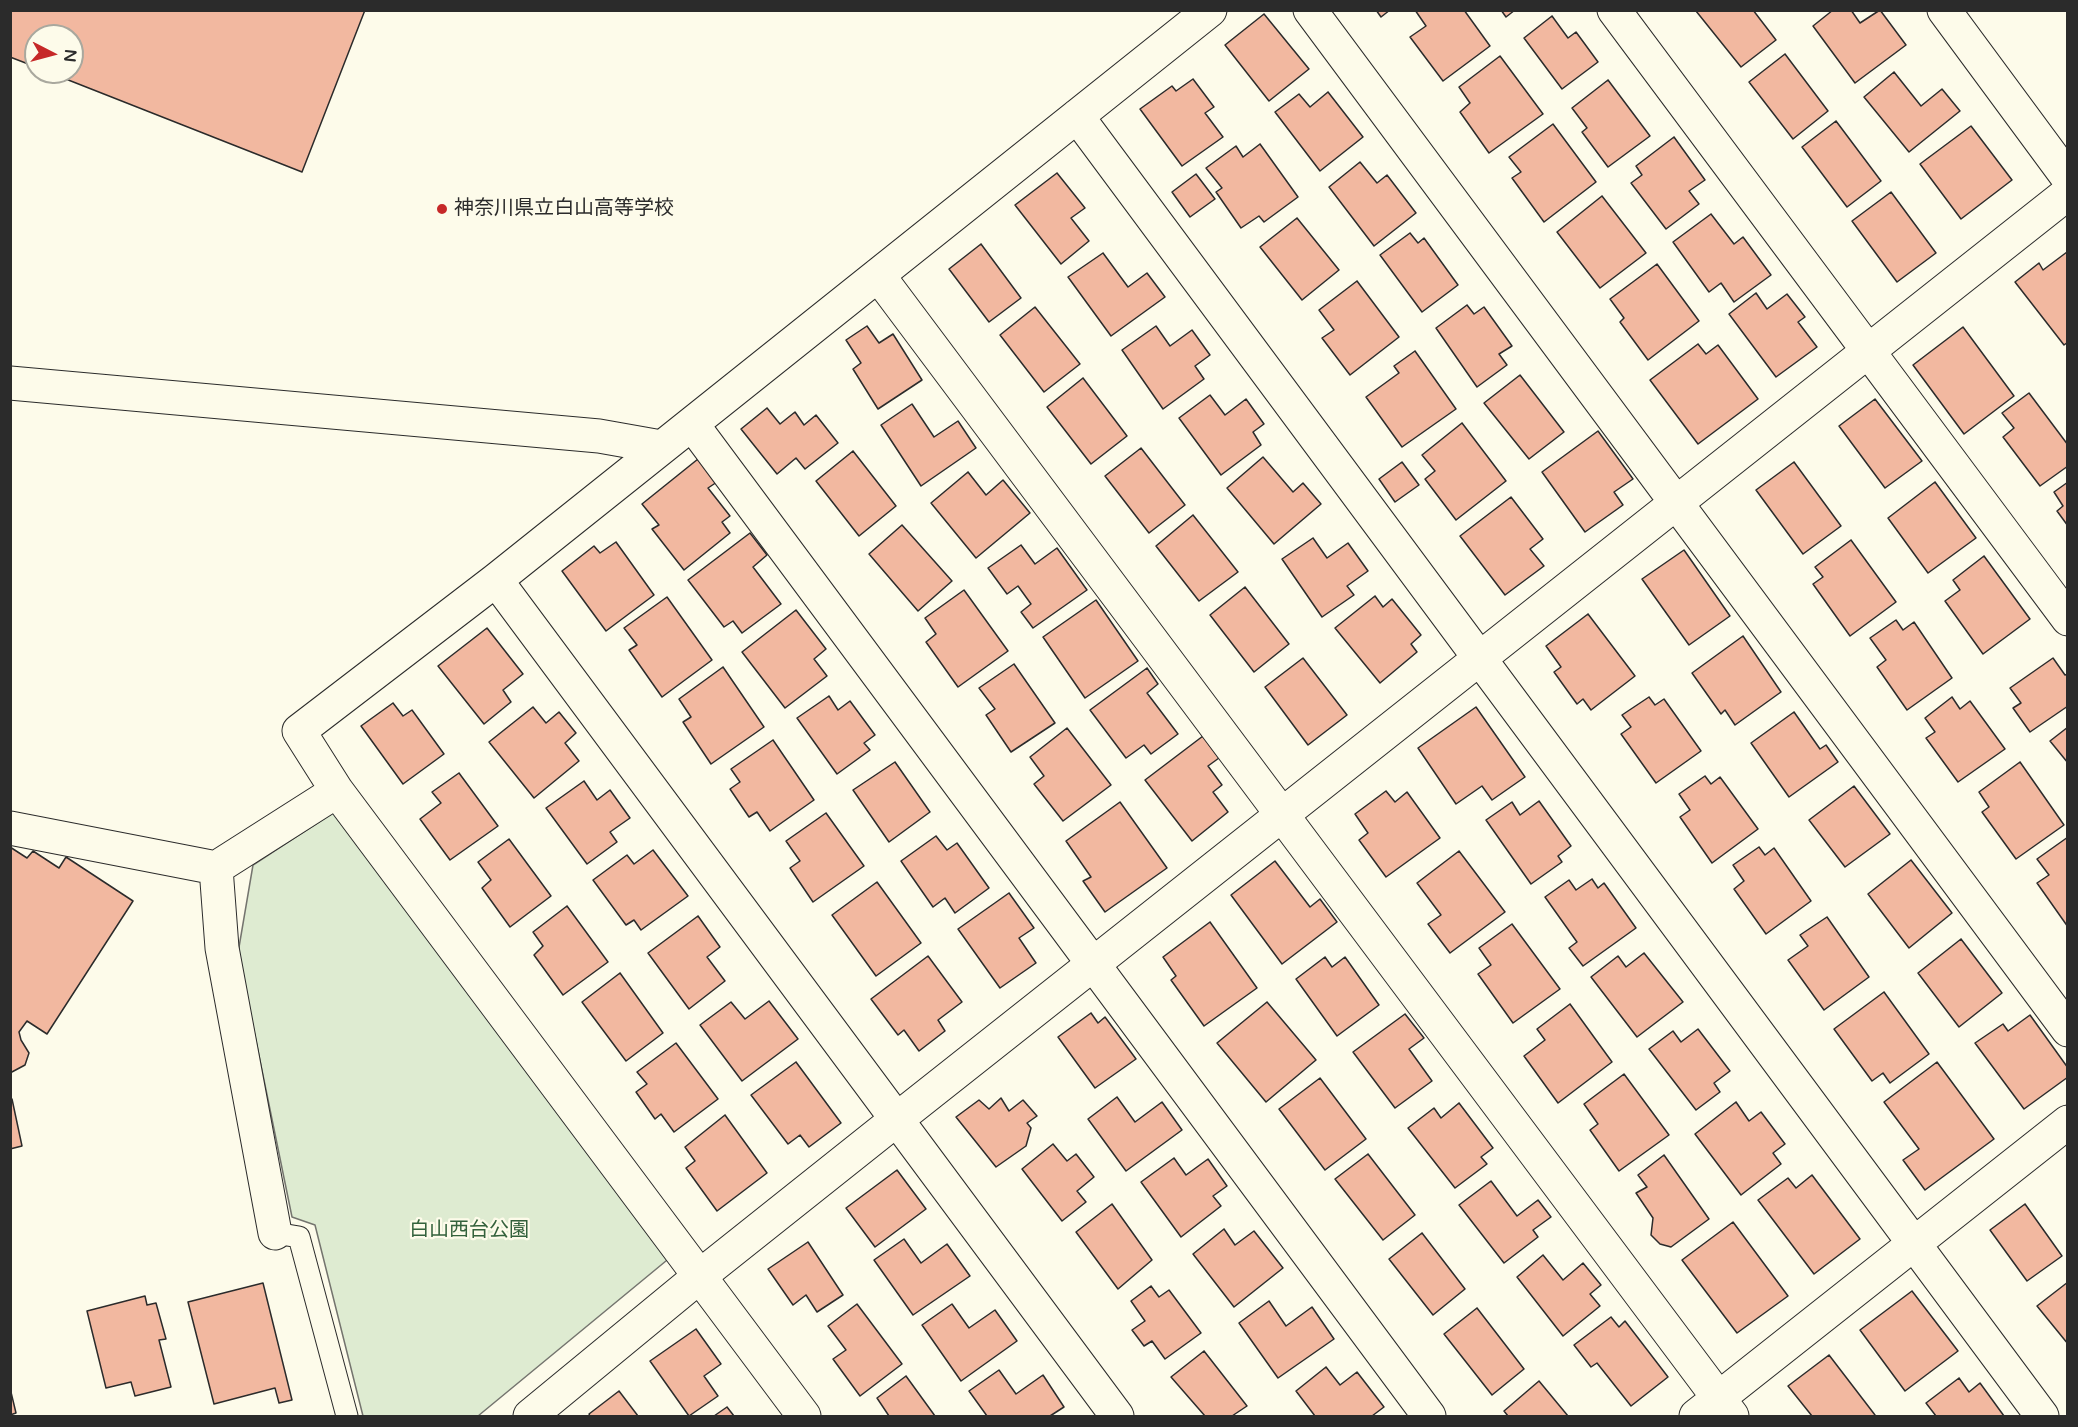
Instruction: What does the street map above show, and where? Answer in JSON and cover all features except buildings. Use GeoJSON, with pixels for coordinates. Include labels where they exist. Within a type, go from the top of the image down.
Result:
{"type":"FeatureCollection","features":[{"type":"Feature","properties":{"kind":"street"},"geometry":{"type":"LineString","coordinates":[[804,1416],[337,791],[299,731],[496,580],[1210,10]]}},
{"type":"Feature","properties":{"kind":"street"},"geometry":{"type":"LineString","coordinates":[[1310,10],[2067,1030]]}},
{"type":"Feature","properties":{"kind":"street"},"geometry":{"type":"LineString","coordinates":[[1614,10],[2067,619]]}},
{"type":"Feature","properties":{"kind":"street"},"geometry":{"type":"LineString","coordinates":[[1944,10],[2067,178]]}},
{"type":"Feature","properties":{"kind":"street"},"geometry":{"type":"LineString","coordinates":[[1077,116],[2042,1416]]}},
{"type":"Feature","properties":{"kind":"street"},"geometry":{"type":"LineString","coordinates":[[530,1416],[896,1119],[2067,193]]}},
{"type":"Feature","properties":{"kind":"street"},"geometry":{"type":"LineString","coordinates":[[878,275],[1282,814],[1716,1411],[1914,1243],[2067,1122]]}},
{"type":"Feature","properties":{"kind":"street"},"geometry":{"type":"LineString","coordinates":[[10,382],[599,436],[661,447]]}},
{"type":"Feature","properties":{"kind":"street"},"geometry":{"type":"LineString","coordinates":[[692,424],[1429,1416]]}},
{"type":"Feature","properties":{"kind":"street"},"geometry":{"type":"LineString","coordinates":[[496,580],[1117,1416]]}},
{"type":"Feature","properties":{"kind":"street"},"geometry":{"type":"LineString","coordinates":[[10,828],[216,868],[337,791]]}},
{"type":"Feature","properties":{"kind":"street"},"geometry":{"type":"LineString","coordinates":[[216,868],[222,948],[275,1233]]}},
{"type":"Feature","properties":{"kind":"lane"},"geometry":{"type":"LineString","coordinates":[[275,1233],[299,1237],[347,1416]]}},
{"type":"Feature","properties":{"kind":"green space","name":"白山西台公園"},"geometry":{"type":"Polygon","coordinates":[[[340,808],[672,1256],[478,1416],[363,1416],[315,1225],[292,1217],[238,953],[253,865],[340,808]]]}},
{"type":"Feature","properties":{"kind":"place","name":"神奈川県立白山高等学校"},"geometry":{"type":"Point","coordinates":[442,209]}}]}
